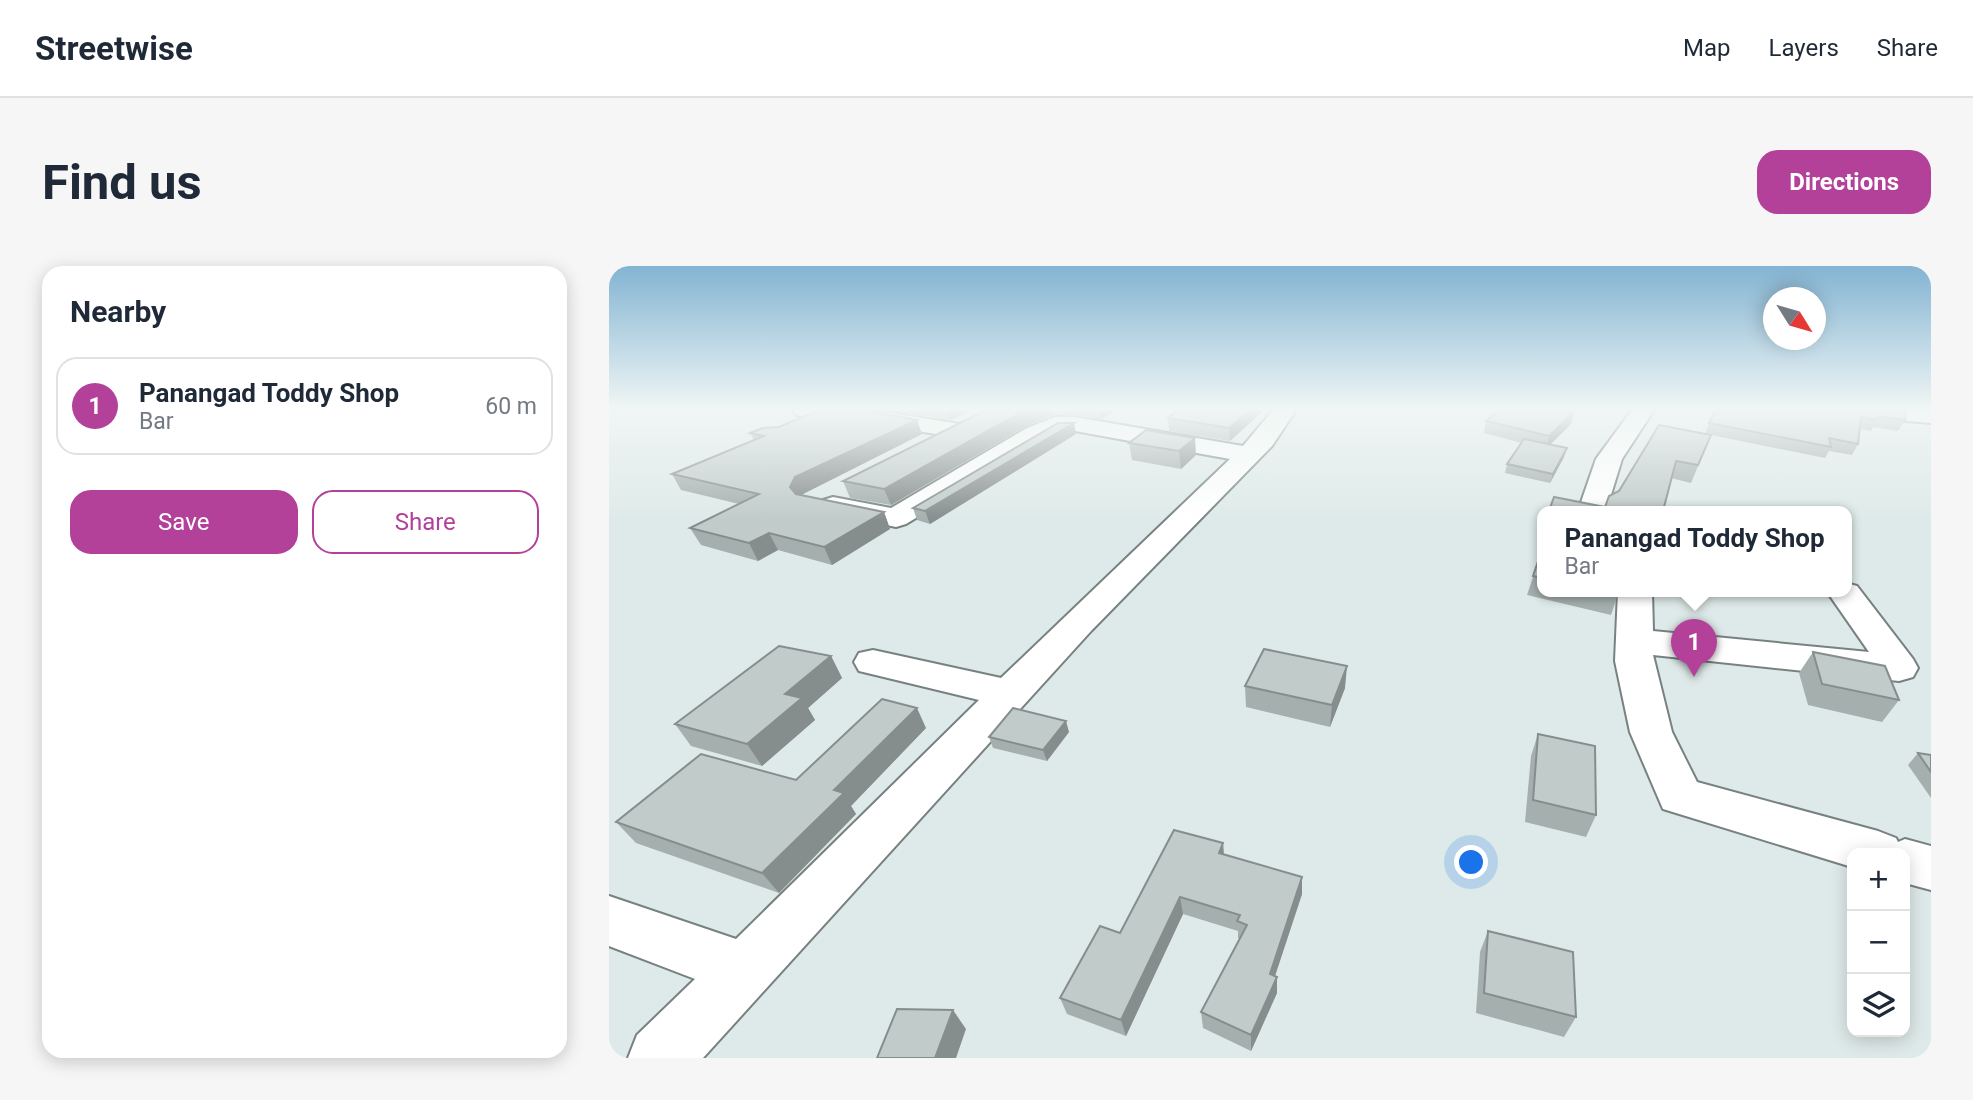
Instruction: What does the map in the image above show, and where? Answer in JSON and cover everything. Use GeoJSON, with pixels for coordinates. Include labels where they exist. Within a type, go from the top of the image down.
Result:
{"type":"FeatureCollection","features":[{"type":"Feature","properties":{"kind":"street"},"geometry":{"type":"LineString","coordinates":[[849,484],[814,502],[896,518],[1012,447]]}},
{"type":"Feature","properties":{"kind":"street"},"geometry":{"type":"LineString","coordinates":[[1204,447],[1249,455]]}},
{"type":"Feature","properties":{"kind":"street"},"geometry":{"type":"LineString","coordinates":[[660,1058],[1011,694],[1255,447]]}},
{"type":"Feature","properties":{"kind":"street"},"geometry":{"type":"LineString","coordinates":[[1594,506],[1609,459],[1617,447]]}},
{"type":"Feature","properties":{"kind":"street"},"geometry":{"type":"LineString","coordinates":[[1635,597],[1634,660],[1651,732],[1680,796],[1861,848]]}},
{"type":"Feature","properties":{"kind":"street"},"geometry":{"type":"LineString","coordinates":[[1634,641],[1899,668],[1848,597]]}},
{"type":"Feature","properties":{"kind":"street"},"geometry":{"type":"LineString","coordinates":[[873,662],[1011,694]]}},
{"type":"Feature","properties":{"kind":"street"},"geometry":{"type":"LineString","coordinates":[[1910,862],[1931,868]]}},
{"type":"Feature","properties":{"kind":"street"},"geometry":{"type":"LineString","coordinates":[[609,921],[745,970]]}},
{"type":"Feature","properties":{"kind":"building"},"geometry":{"type":"Polygon","coordinates":[[[737,447],[859,447],[795,477],[790,487],[796,494],[884,512],[824,547],[769,533],[749,543],[690,528],[759,494],[672,474],[737,447]]]}},
{"type":"Feature","properties":{"kind":"building"},"geometry":{"type":"Polygon","coordinates":[[[912,447],[959,447],[884,489],[843,481],[912,447]]]}},
{"type":"Feature","properties":{"kind":"building"},"geometry":{"type":"Polygon","coordinates":[[[1017,447],[1033,447],[925,511],[913,508],[1017,447]]]}},
{"type":"Feature","properties":{"kind":"building"},"geometry":{"type":"Polygon","coordinates":[[[1154,447],[1184,447],[1179,451],[1154,447]]]}},
{"type":"Feature","properties":{"kind":"building"},"geometry":{"type":"Polygon","coordinates":[[[1519,447],[1567,448],[1553,474],[1507,464],[1519,447]]]}},
{"type":"Feature","properties":{"kind":"building"},"geometry":{"type":"Polygon","coordinates":[[[1646,447],[1706,447],[1698,465],[1676,461],[1664,506],[1605,506],[1609,496],[1619,491],[1646,447]]]}},
{"type":"Feature","properties":{"kind":"building"},"geometry":{"type":"Polygon","coordinates":[[[1554,497],[1600,506],[1551,506],[1554,497]]]}},
{"type":"Feature","properties":{"kind":"building"},"geometry":{"type":"Polygon","coordinates":[[[779,646],[831,656],[785,694],[802,698],[747,744],[675,724],[779,646]]]}},
{"type":"Feature","properties":{"kind":"building"},"geometry":{"type":"Polygon","coordinates":[[[1264,649],[1347,666],[1332,705],[1245,686],[1264,649]]]}},
{"type":"Feature","properties":{"kind":"building"},"geometry":{"type":"Polygon","coordinates":[[[1813,652],[1885,666],[1899,700],[1822,684],[1813,652]]]}},
{"type":"Feature","properties":{"kind":"building"},"geometry":{"type":"Polygon","coordinates":[[[882,699],[917,708],[834,790],[844,793],[762,873],[616,822],[701,754],[796,780],[882,699]]]}},
{"type":"Feature","properties":{"kind":"building"},"geometry":{"type":"Polygon","coordinates":[[[1013,708],[1066,721],[1043,750],[989,737],[1013,708]]]}},
{"type":"Feature","properties":{"kind":"building"},"geometry":{"type":"Polygon","coordinates":[[[1538,734],[1595,746],[1596,815],[1533,800],[1538,734]]]}},
{"type":"Feature","properties":{"kind":"building"},"geometry":{"type":"Polygon","coordinates":[[[1918,753],[1931,755],[1931,772],[1918,753]]]}},
{"type":"Feature","properties":{"kind":"building"},"geometry":{"type":"Polygon","coordinates":[[[1174,830],[1223,843],[1219,853],[1302,877],[1270,974],[1277,977],[1251,1035],[1201,1012],[1247,925],[1237,921],[1240,915],[1180,897],[1121,1020],[1060,998],[1100,926],[1120,933],[1174,830]]]}},
{"type":"Feature","properties":{"kind":"building"},"geometry":{"type":"Polygon","coordinates":[[[1488,931],[1573,952],[1576,1017],[1484,993],[1488,931]]]}},
{"type":"Feature","properties":{"kind":"building"},"geometry":{"type":"Polygon","coordinates":[[[897,1009],[953,1010],[935,1058],[877,1058],[897,1009]]]}},
{"type":"Feature","properties":{"kind":"place","name":"Panangad Toddy Shop"},"geometry":{"type":"Point","coordinates":[1694,677]}}]}
